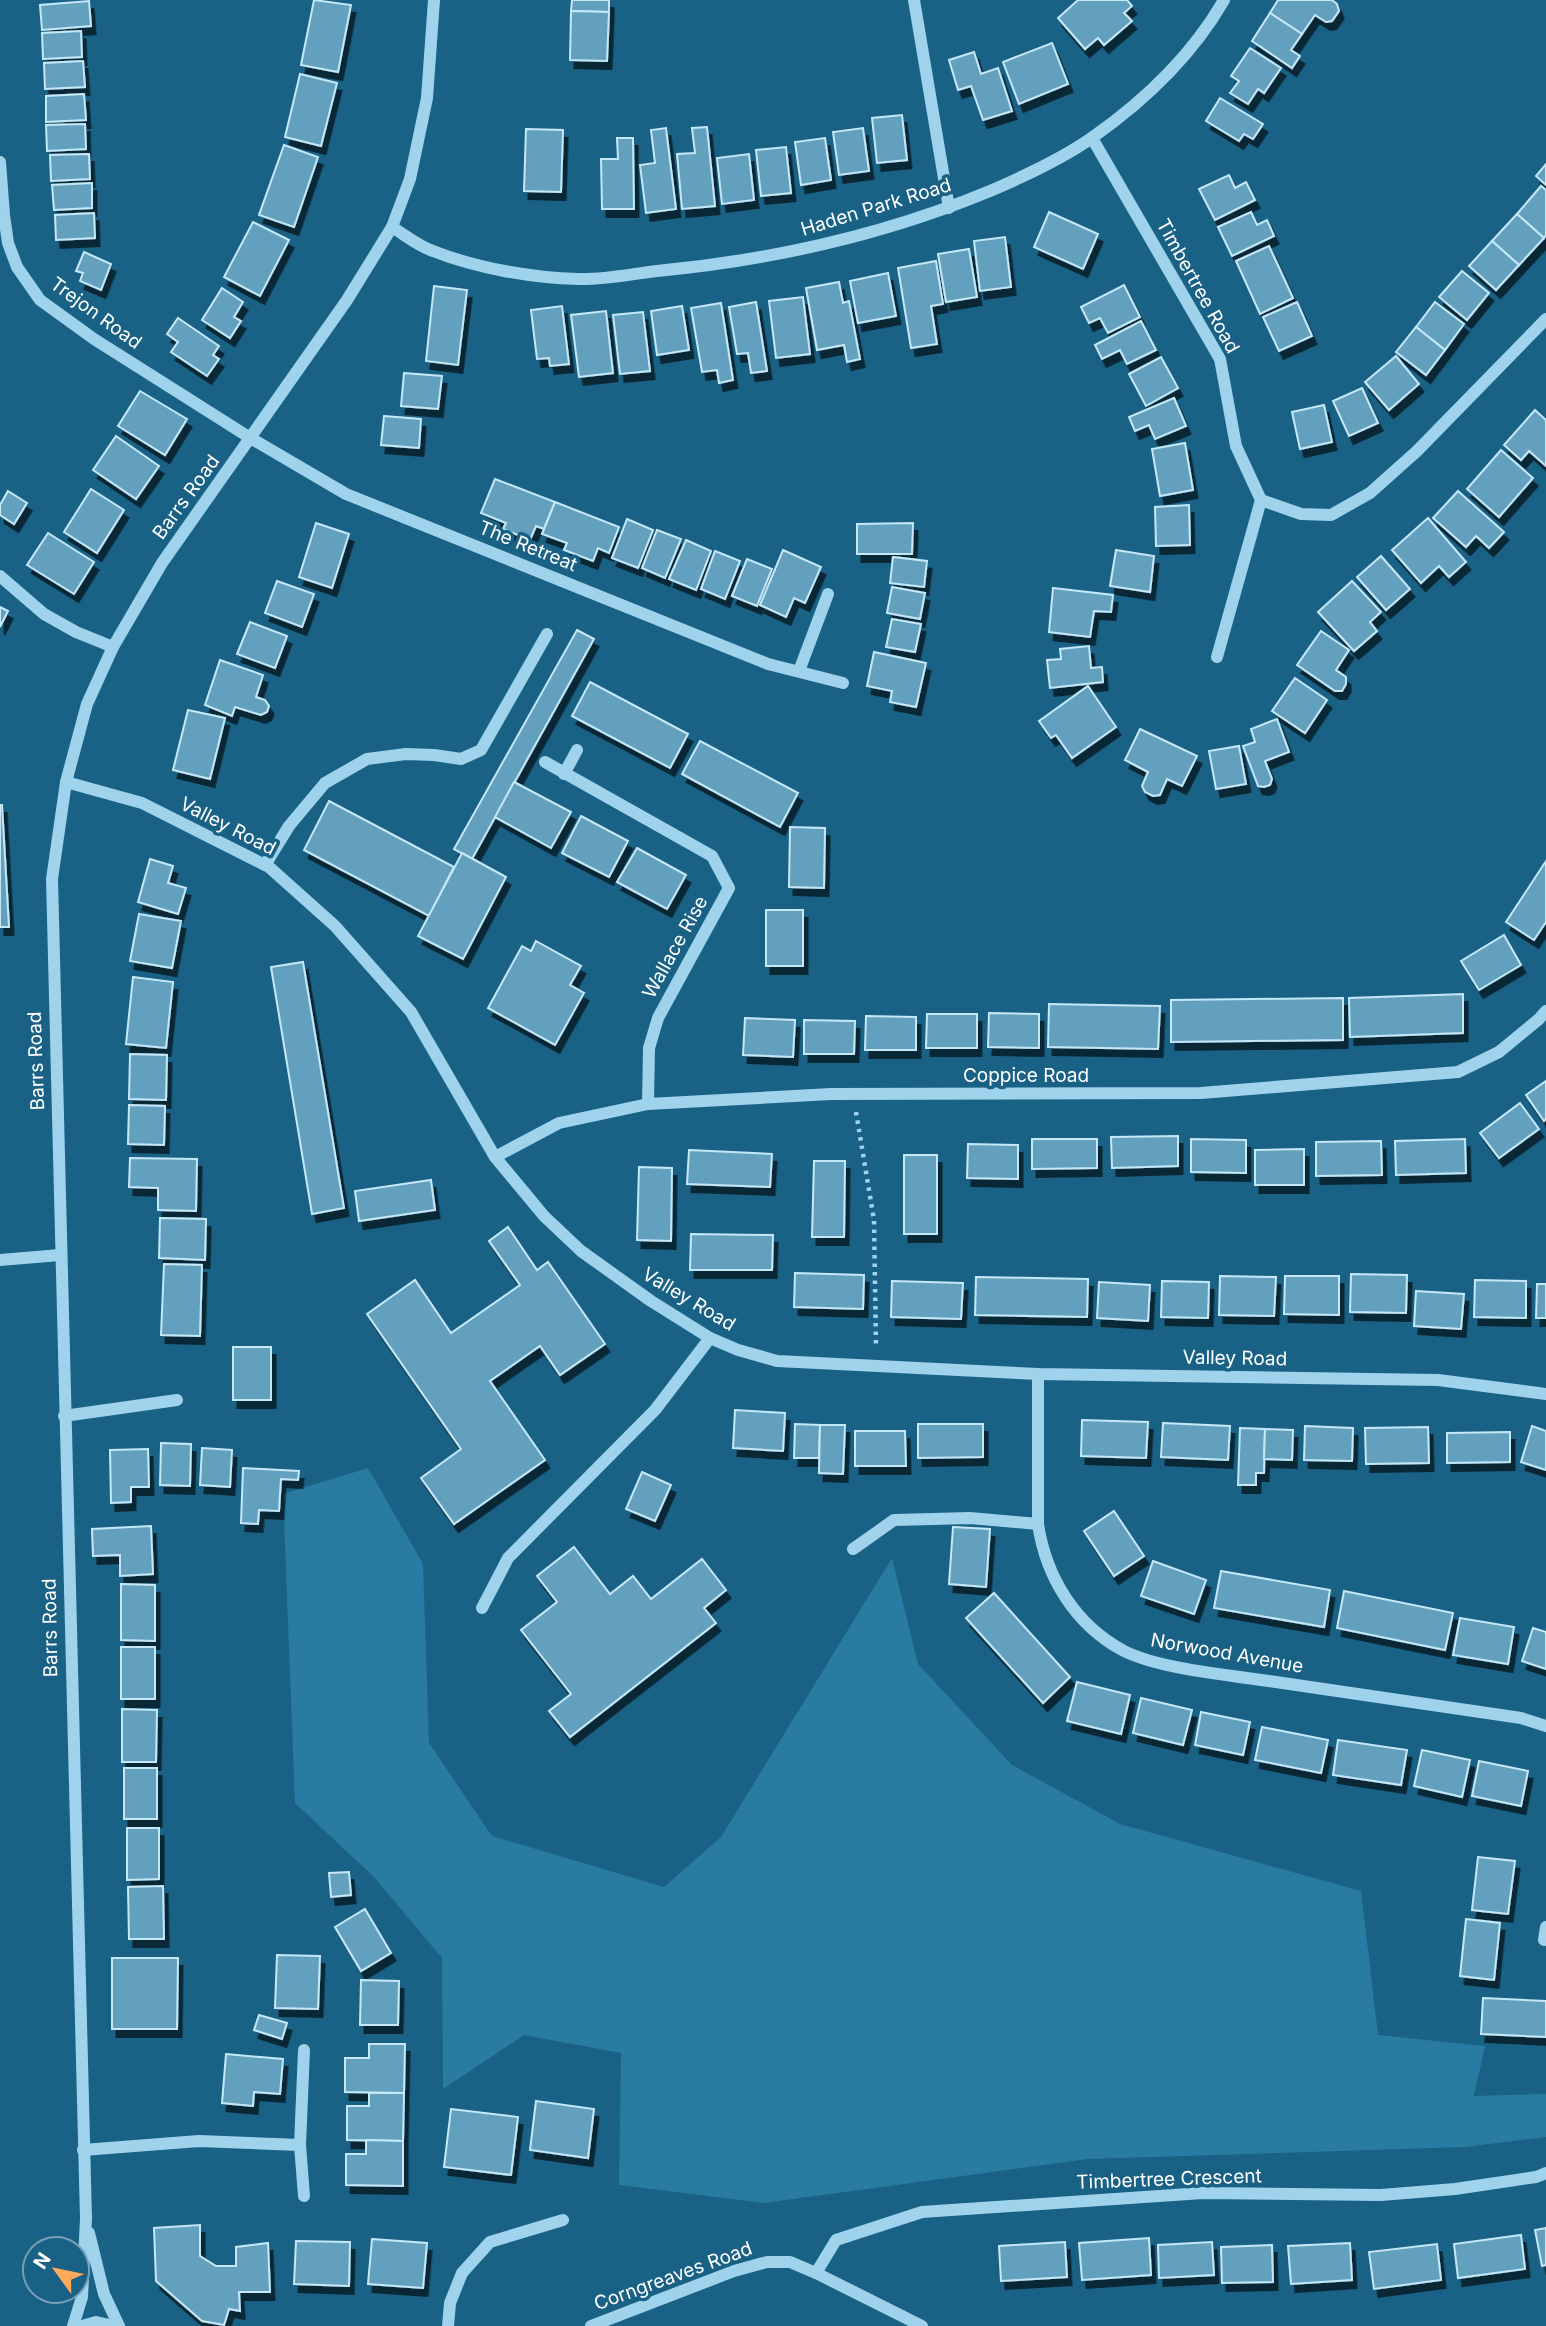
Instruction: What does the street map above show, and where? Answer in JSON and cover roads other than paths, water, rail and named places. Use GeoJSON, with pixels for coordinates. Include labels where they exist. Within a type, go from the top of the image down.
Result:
{"type":"FeatureCollection","features":[{"type":"Feature","properties":{"kind":"street","name":"Barrs Road"},"geometry":{"type":"LineString","coordinates":[[73,2326],[82,2297],[86,2219],[52,879],[66,782],[87,704],[113,647],[162,563],[347,300],[392,227],[410,179],[426,98],[434,0]]}},
{"type":"Feature","properties":{"kind":"street"},"geometry":{"type":"LineString","coordinates":[[914,0],[949,208]]}},
{"type":"Feature","properties":{"kind":"street","name":"Haden Park Road"},"geometry":{"type":"LineString","coordinates":[[392,227],[430,250],[479,266],[579,279],[689,268],[799,251],[859,237],[949,208],[1023,177],[1093,138],[1179,62],[1224,0]]}},
{"type":"Feature","properties":{"kind":"street","name":"Timbertree Road"},"geometry":{"type":"LineString","coordinates":[[1093,138],[1220,359],[1236,446],[1261,500]]}},
{"type":"Feature","properties":{"kind":"street","name":"Trejon Road"},"geometry":{"type":"LineString","coordinates":[[0,162],[8,243],[18,267],[40,300],[94,339],[251,439]]}},
{"type":"Feature","properties":{"kind":"street"},"geometry":{"type":"LineString","coordinates":[[1217,657],[1261,500],[1301,514],[1331,515],[1370,493],[1417,451],[1546,319]]}},
{"type":"Feature","properties":{"kind":"street","name":"The Retreat"},"geometry":{"type":"LineString","coordinates":[[251,439],[346,494],[768,664],[843,683]]}},
{"type":"Feature","properties":{"kind":"street"},"geometry":{"type":"LineString","coordinates":[[0,576],[44,614],[76,632],[113,647]]}},
{"type":"Feature","properties":{"kind":"street"},"geometry":{"type":"LineString","coordinates":[[799,671],[828,594]]}},
{"type":"Feature","properties":{"kind":"street"},"geometry":{"type":"LineString","coordinates":[[265,865],[289,826],[325,783],[367,759],[406,754],[461,759],[481,750],[547,634]]}},
{"type":"Feature","properties":{"kind":"street"},"geometry":{"type":"LineString","coordinates":[[564,774],[577,750]]}},
{"type":"Feature","properties":{"kind":"street","name":"Wallace Rise"},"geometry":{"type":"LineString","coordinates":[[545,762],[712,856],[729,888],[658,1018],[649,1048],[648,1104]]}},
{"type":"Feature","properties":{"kind":"street","name":"Valley Road"},"geometry":{"type":"LineString","coordinates":[[66,782],[142,803],[265,865],[335,926],[411,1012],[495,1157],[544,1216],[581,1251],[651,1301],[710,1338],[738,1350],[777,1360],[876,1366],[1038,1374],[1438,1380],[1546,1394]]}},
{"type":"Feature","properties":{"kind":"street","name":"Coppice Road"},"geometry":{"type":"LineString","coordinates":[[495,1157],[559,1124],[648,1104],[853,1094],[1201,1093],[1458,1072],[1499,1052],[1546,1011]]}},
{"type":"Feature","properties":{"kind":"street"},"geometry":{"type":"LineString","coordinates":[[0,1260],[60,1255]]}},
{"type":"Feature","properties":{"kind":"street"},"geometry":{"type":"LineString","coordinates":[[482,1608],[508,1558],[655,1410],[710,1338]]}},
{"type":"Feature","properties":{"kind":"street","name":"Norwood Avenue"},"geometry":{"type":"LineString","coordinates":[[1038,1374],[1038,1524],[1041,1545],[1048,1565],[1068,1602],[1102,1637],[1146,1660],[1235,1676],[1521,1718],[1546,1726]]}},
{"type":"Feature","properties":{"kind":"street"},"geometry":{"type":"LineString","coordinates":[[64,1416],[177,1400]]}},
{"type":"Feature","properties":{"kind":"street"},"geometry":{"type":"LineString","coordinates":[[853,1549],[894,1520],[970,1518],[1038,1524]]}},
{"type":"Feature","properties":{"kind":"street"},"geometry":{"type":"LineString","coordinates":[[304,2050],[300,2145],[304,2196]]}},
{"type":"Feature","properties":{"kind":"street"},"geometry":{"type":"LineString","coordinates":[[83,2150],[199,2141],[300,2145]]}},
{"type":"Feature","properties":{"kind":"street","name":"Timbertree Crescent"},"geometry":{"type":"LineString","coordinates":[[816,2273],[836,2240],[922,2212],[1203,2193],[1381,2195],[1455,2189],[1536,2177],[1546,2173]]}},
{"type":"Feature","properties":{"kind":"street","name":"Barrs Road"},"geometry":{"type":"LineString","coordinates":[[86,2219],[104,2294],[117,2326]]}},
{"type":"Feature","properties":{"kind":"street"},"geometry":{"type":"LineString","coordinates":[[448,2326],[450,2303],[462,2273],[490,2242],[563,2220]]}},
{"type":"Feature","properties":{"kind":"street","name":"Corngreaves Road"},"geometry":{"type":"LineString","coordinates":[[592,2326],[734,2271],[767,2262],[790,2262],[922,2326]]}},
{"type":"Feature","properties":{"kind":"street"},"geometry":{"type":"LineString","coordinates":[[82,2326],[96,2322],[117,2326]]}}]}
